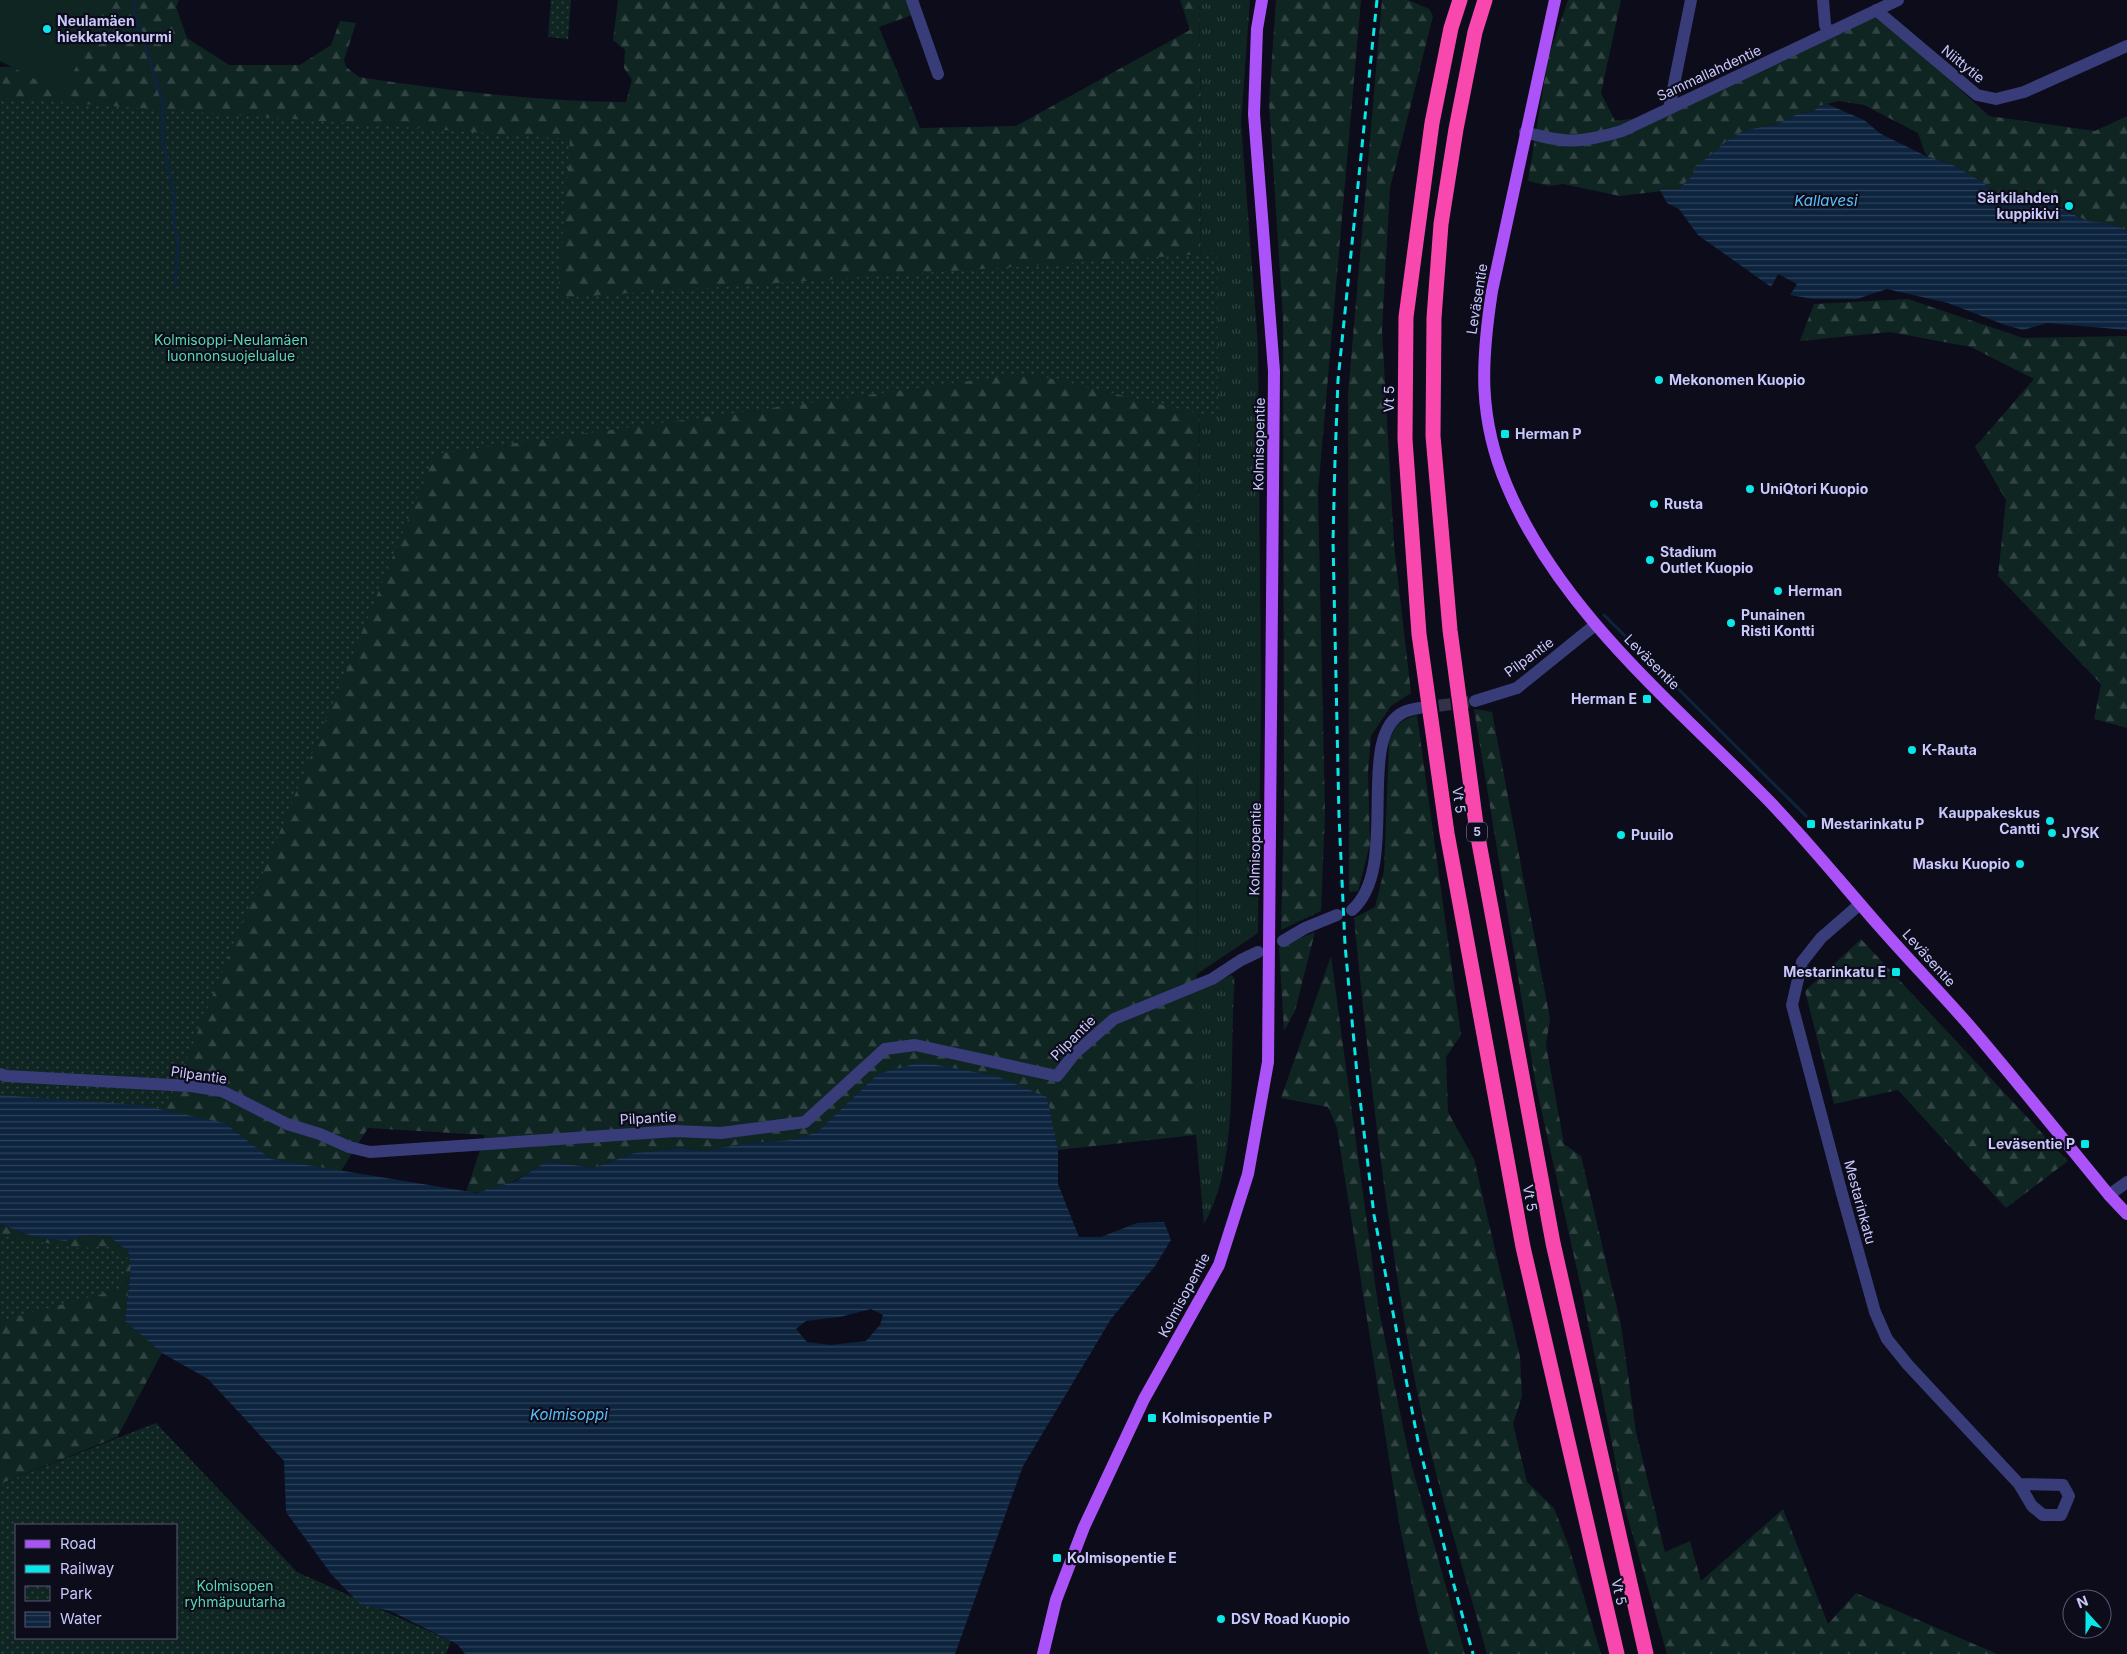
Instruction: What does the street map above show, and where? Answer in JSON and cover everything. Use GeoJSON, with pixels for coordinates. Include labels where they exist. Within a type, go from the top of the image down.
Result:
{"type":"FeatureCollection","features":[{"type":"Feature","properties":{"kind":"highway","name":"Vt 5"},"geometry":{"type":"LineString","coordinates":[[1460,0],[1451,28],[1432,123],[1406,317],[1405,439],[1420,634],[1447,832],[1522,1247],[1617,1654]]}},
{"type":"Feature","properties":{"kind":"highway","name":"Vt 5"},"geometry":{"type":"LineString","coordinates":[[1485,0],[1475,32],[1454,138],[1441,224],[1434,318],[1433,436],[1450,630],[1477,832],[1553,1243],[1646,1654]]}},
{"type":"Feature","properties":{"kind":"main road","name":"Kolmisopentie"},"geometry":{"type":"LineString","coordinates":[[1043,1654],[1056,1600],[1084,1527],[1144,1399],[1219,1265],[1248,1174],[1268,1062],[1274,371],[1254,114],[1258,29],[1262,0]]}},
{"type":"Feature","properties":{"kind":"main road","name":"Leväsentie"},"geometry":{"type":"LineString","coordinates":[[1555,0],[1492,291],[1485,338],[1483,376],[1485,400],[1496,454],[1506,484],[1519,512],[1549,563],[1596,625],[1772,805],[1966,1022],[2109,1195],[2127,1214]]}},
{"type":"Feature","properties":{"kind":"street"},"geometry":{"type":"LineString","coordinates":[[912,0],[938,74]]}},
{"type":"Feature","properties":{"kind":"street"},"geometry":{"type":"LineString","coordinates":[[1669,109],[1691,0]]}},
{"type":"Feature","properties":{"kind":"street"},"geometry":{"type":"LineString","coordinates":[[1823,0],[1825,25],[1828,33]]}},
{"type":"Feature","properties":{"kind":"street","name":"Sammallahdentie"},"geometry":{"type":"LineString","coordinates":[[1525,132],[1553,140],[1586,142],[1622,131],[1898,0]]}},
{"type":"Feature","properties":{"kind":"street","name":"Niittytie"},"geometry":{"type":"LineString","coordinates":[[1876,10],[1978,95],[1996,99],[2024,92],[2127,46]]}},
{"type":"Feature","properties":{"kind":"street","name":"Pilpantie"},"geometry":{"type":"LineString","coordinates":[[1475,700],[1517,688],[1596,625]]}},
{"type":"Feature","properties":{"kind":"street"},"geometry":{"type":"LineString","coordinates":[[1352,910],[1361,902],[1374,869],[1378,829],[1379,758],[1386,729],[1404,712],[1419,708]]}},
{"type":"Feature","properties":{"kind":"street","name":"Mestarinkatu"},"geometry":{"type":"LineString","coordinates":[[1860,904],[1821,938],[1802,962],[1792,1005],[1831,1154],[1875,1312],[1887,1339],[1908,1365],[2019,1484]]}},
{"type":"Feature","properties":{"kind":"street"},"geometry":{"type":"LineString","coordinates":[[1283,941],[1305,928],[1337,915]]}},
{"type":"Feature","properties":{"kind":"street","name":"Pilpantie"},"geometry":{"type":"LineString","coordinates":[[0,1074],[63,1081],[191,1086],[222,1091],[287,1124],[320,1134],[349,1147],[370,1152],[676,1131],[721,1133],[805,1122],[885,1049],[915,1045],[1057,1076],[1075,1053],[1114,1019],[1212,979],[1241,960],[1258,952]]}},
{"type":"Feature","properties":{"kind":"street"},"geometry":{"type":"LineString","coordinates":[[2109,1195],[2127,1182]]}},
{"type":"Feature","properties":{"kind":"green space","name":"Neulamäen hiekkatekonurmi"},"geometry":{"type":"Polygon","coordinates":[[[0,0],[109,0],[74,71],[60,92],[0,61],[0,0]]]}},
{"type":"Feature","properties":{"kind":"green space"},"geometry":{"type":"Polygon","coordinates":[[[109,0],[179,0],[176,7],[187,38],[229,65],[300,65],[331,45],[340,21],[356,23],[344,60],[346,67],[359,77],[492,94],[558,100],[626,102],[632,80],[624,68],[625,50],[613,40],[618,0],[906,0],[912,15],[879,27],[920,128],[1016,126],[1190,30],[1180,0],[1199,0],[1201,119],[1196,1135],[1058,1150],[1047,1097],[878,1074],[817,1132],[792,1140],[747,1143],[704,1151],[681,1148],[634,1153],[594,1168],[547,1161],[529,1173],[498,1188],[487,1191],[466,1192],[485,1135],[368,1128],[341,1171],[271,1159],[225,1123],[0,1095],[0,67],[13,67],[60,92],[109,0]]]}},
{"type":"Feature","properties":{"kind":"green space"},"geometry":{"type":"Polygon","coordinates":[[[551,0],[571,0],[568,39],[548,37],[551,0]]]}},
{"type":"Feature","properties":{"kind":"green space"},"geometry":{"type":"Polygon","coordinates":[[[1199,0],[1250,0],[1241,123],[1258,345],[1261,692],[1258,933],[1197,974],[1201,119],[1199,0]]]}},
{"type":"Feature","properties":{"kind":"green space"},"geometry":{"type":"Polygon","coordinates":[[[1276,0],[1361,0],[1318,492],[1325,813],[1321,911],[1281,930],[1284,812],[1283,319],[1269,103],[1276,0]]]}},
{"type":"Feature","properties":{"kind":"green space"},"geometry":{"type":"Polygon","coordinates":[[[1382,0],[1408,0],[1429,9],[1433,16],[1390,188],[1382,330],[1394,545],[1411,693],[1391,706],[1371,736],[1368,772],[1370,844],[1358,891],[1349,892],[1348,395],[1382,0]]]}},
{"type":"Feature","properties":{"kind":"green space"},"geometry":{"type":"Polygon","coordinates":[[[1568,0],[1621,0],[1601,93],[1615,121],[1673,113],[1877,13],[1989,116],[2095,131],[2127,116],[2127,230],[2107,223],[2087,221],[2055,204],[2041,202],[2033,204],[1996,197],[1983,183],[1953,165],[1928,157],[1918,133],[1864,105],[1839,101],[1818,106],[1814,111],[1795,115],[1778,124],[1745,130],[1728,140],[1696,167],[1691,177],[1679,189],[1620,196],[1563,184],[1549,186],[1528,181],[1548,58],[1568,0]]]}},
{"type":"Feature","properties":{"kind":"green space","name":"Kolmisoppi-Neulamäen luonnonsuojelualue"},"geometry":{"type":"Polygon","coordinates":[[[0,98],[570,139],[558,298],[1217,253],[1218,418],[1027,373],[435,454],[136,1182],[0,1142],[0,98]]]}},
{"type":"Feature","properties":{"kind":"green space"},"geometry":{"type":"Polygon","coordinates":[[[1908,299],[2023,338],[2127,336],[2127,728],[2094,719],[2101,684],[1998,576],[2006,500],[1975,447],[2034,379],[1971,347],[1890,332],[1800,341],[1814,304],[1908,299]]]}},
{"type":"Feature","properties":{"kind":"green space"},"geometry":{"type":"Polygon","coordinates":[[[1474,709],[1492,712],[1550,1019],[1546,1045],[1564,1144],[1581,1156],[1621,1325],[1636,1432],[1665,1552],[1690,1541],[1701,1581],[1783,1509],[1828,1624],[1856,1593],[1997,1654],[1667,1654],[1624,1505],[1582,1292],[1536,1086],[1474,709]]]}},
{"type":"Feature","properties":{"kind":"green space"},"geometry":{"type":"Polygon","coordinates":[[[1417,715],[1461,1035],[1446,1057],[1448,1112],[1474,1159],[1520,1357],[1522,1396],[1513,1424],[1527,1482],[1554,1508],[1569,1547],[1601,1654],[1487,1654],[1438,1480],[1414,1376],[1395,1262],[1379,1147],[1354,918],[1375,907],[1384,871],[1389,743],[1398,724],[1417,715]]]}},
{"type":"Feature","properties":{"kind":"green space"},"geometry":{"type":"Polygon","coordinates":[[[1315,932],[1295,1011],[1284,1031],[1279,947],[1315,932]]]}},
{"type":"Feature","properties":{"kind":"green space"},"geometry":{"type":"Polygon","coordinates":[[[1861,939],[2068,1161],[2006,1208],[1898,1090],[1834,1104],[1805,991],[1861,939]]]}},
{"type":"Feature","properties":{"kind":"green space"},"geometry":{"type":"Polygon","coordinates":[[[1331,956],[1378,1305],[1409,1456],[1465,1654],[1429,1654],[1418,1614],[1399,1522],[1337,1128],[1328,1107],[1281,1098],[1331,956]]]}},
{"type":"Feature","properties":{"kind":"green space"},"geometry":{"type":"Polygon","coordinates":[[[1231,975],[1235,979],[1231,1106],[1228,1138],[1216,1198],[1204,1224],[1196,1135],[1196,991],[1231,975]]]}},
{"type":"Feature","properties":{"kind":"green space"},"geometry":{"type":"Polygon","coordinates":[[[0,1224],[34,1237],[65,1241],[89,1235],[110,1237],[128,1251],[131,1266],[125,1321],[162,1353],[117,1437],[0,1484],[0,1224]]]}},
{"type":"Feature","properties":{"kind":"green space"},"geometry":{"type":"Polygon","coordinates":[[[0,1232],[8,1237],[79,1248],[113,1246],[129,1259],[120,1289],[0,1321],[0,1232]]]}},
{"type":"Feature","properties":{"kind":"green space","name":"Kolmisopen ryhmäpuutarha"},"geometry":{"type":"Polygon","coordinates":[[[156,1423],[297,1572],[451,1641],[446,1654],[0,1654],[0,1484],[156,1423]]]}},
{"type":"Feature","properties":{"kind":"water","name":"Kallavesi"},"geometry":{"type":"Polygon","coordinates":[[[1827,104],[1864,120],[1881,134],[1928,157],[1953,165],[1984,183],[1996,197],[2033,204],[2046,201],[2087,221],[2107,223],[2127,230],[2127,330],[2047,323],[2023,330],[1948,303],[1887,289],[1857,299],[1813,299],[1790,295],[1797,284],[1778,274],[1771,287],[1698,235],[1679,209],[1667,203],[1660,190],[1679,189],[1691,177],[1696,167],[1728,140],[1745,130],[1778,124],[1795,115],[1814,111],[1818,106],[1827,104]]]}},
{"type":"Feature","properties":{"kind":"water","name":"Kolmisoppi"},"geometry":{"type":"Polygon","coordinates":[[[921,1062],[996,1076],[1047,1097],[1058,1150],[1058,1184],[1079,1237],[1101,1237],[1137,1223],[1164,1222],[1171,1240],[1155,1266],[1111,1319],[1023,1466],[955,1654],[465,1654],[458,1645],[390,1611],[360,1604],[332,1575],[286,1512],[284,1461],[208,1379],[162,1353],[125,1321],[131,1266],[128,1251],[110,1237],[89,1235],[65,1241],[34,1237],[0,1224],[0,1095],[140,1105],[225,1123],[271,1159],[477,1193],[516,1181],[547,1161],[594,1168],[634,1153],[681,1148],[704,1151],[747,1143],[792,1140],[817,1132],[878,1074],[921,1062]],[[871,1309],[840,1317],[806,1321],[796,1329],[807,1342],[831,1345],[866,1341],[880,1325],[883,1315],[871,1309]]]}},
{"type":"Feature","properties":{"kind":"waterway"},"geometry":{"type":"LineString","coordinates":[[134,0],[134,11],[163,103],[163,143],[174,193],[174,221],[178,249],[175,283]]}},
{"type":"Feature","properties":{"kind":"waterway"},"geometry":{"type":"LineString","coordinates":[[1604,615],[1806,816]]}},
{"type":"Feature","properties":{"kind":"tunnel"},"geometry":{"type":"LineString","coordinates":[[1421,708],[1475,701]]}},
{"type":"Feature","properties":{"kind":"railway"},"geometry":{"type":"LineString","coordinates":[[1377,0],[1338,380],[1335,460],[1333,541],[1339,816],[1345,945],[1357,1074],[1374,1215],[1418,1441],[1473,1654]]}},
{"type":"Feature","properties":{"kind":"place","name":"Neulamäen hiekkatekonurmi"},"geometry":{"type":"Point","coordinates":[47,29]}},
{"type":"Feature","properties":{"kind":"place","name":"Särkilahden kuppikivi"},"geometry":{"type":"Point","coordinates":[2069,206]}},
{"type":"Feature","properties":{"kind":"place","name":"Mekonomen Kuopio"},"geometry":{"type":"Point","coordinates":[1659,380]}},
{"type":"Feature","properties":{"kind":"place","name":"Herman P"},"geometry":{"type":"Point","coordinates":[1505,434]}},
{"type":"Feature","properties":{"kind":"place","name":"UniQtori Kuopio"},"geometry":{"type":"Point","coordinates":[1750,489]}},
{"type":"Feature","properties":{"kind":"place","name":"Rusta"},"geometry":{"type":"Point","coordinates":[1654,504]}},
{"type":"Feature","properties":{"kind":"place","name":"Stadium Outlet Kuopio"},"geometry":{"type":"Point","coordinates":[1650,560]}},
{"type":"Feature","properties":{"kind":"place","name":"Herman"},"geometry":{"type":"Point","coordinates":[1778,591]}},
{"type":"Feature","properties":{"kind":"place","name":"Punainen Risti Kontti"},"geometry":{"type":"Point","coordinates":[1731,623]}},
{"type":"Feature","properties":{"kind":"place","name":"Herman E"},"geometry":{"type":"Point","coordinates":[1647,699]}},
{"type":"Feature","properties":{"kind":"place","name":"K-Rauta"},"geometry":{"type":"Point","coordinates":[1912,750]}},
{"type":"Feature","properties":{"kind":"place","name":"Kauppakeskus Cantti"},"geometry":{"type":"Point","coordinates":[2050,821]}},
{"type":"Feature","properties":{"kind":"place","name":"Mestarinkatu P"},"geometry":{"type":"Point","coordinates":[1811,824]}},
{"type":"Feature","properties":{"kind":"place","name":"JYSK"},"geometry":{"type":"Point","coordinates":[2052,833]}},
{"type":"Feature","properties":{"kind":"place","name":"Puuilo"},"geometry":{"type":"Point","coordinates":[1621,835]}},
{"type":"Feature","properties":{"kind":"place","name":"Masku Kuopio"},"geometry":{"type":"Point","coordinates":[2020,864]}},
{"type":"Feature","properties":{"kind":"place","name":"Mestarinkatu E"},"geometry":{"type":"Point","coordinates":[1896,972]}},
{"type":"Feature","properties":{"kind":"place","name":"Leväsentie P"},"geometry":{"type":"Point","coordinates":[2085,1144]}},
{"type":"Feature","properties":{"kind":"place","name":"Kolmisopentie P"},"geometry":{"type":"Point","coordinates":[1152,1418]}},
{"type":"Feature","properties":{"kind":"place","name":"Kolmisopentie E"},"geometry":{"type":"Point","coordinates":[1057,1558]}},
{"type":"Feature","properties":{"kind":"place","name":"DSV Road Kuopio"},"geometry":{"type":"Point","coordinates":[1221,1619]}}]}
